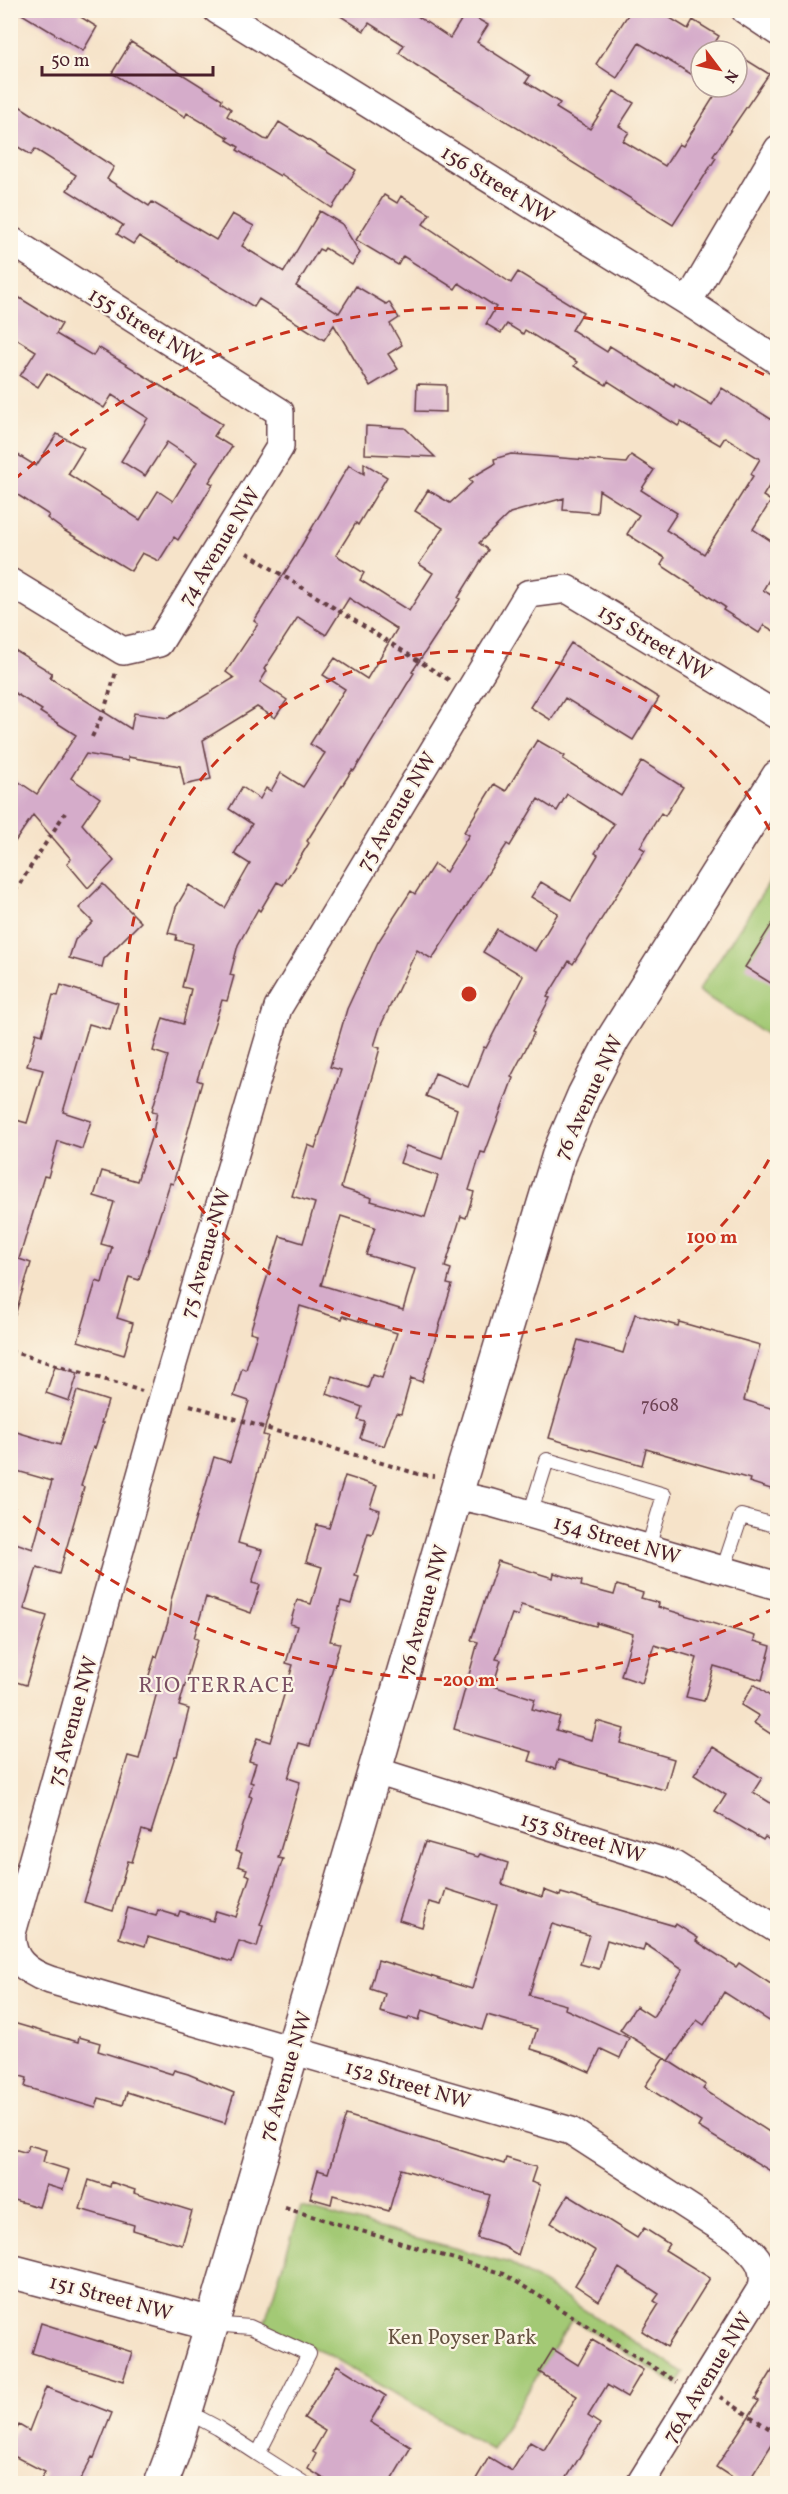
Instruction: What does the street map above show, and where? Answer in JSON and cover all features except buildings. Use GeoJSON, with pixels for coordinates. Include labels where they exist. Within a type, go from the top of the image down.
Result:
{"type":"FeatureCollection","features":[{"type":"Feature","properties":{"kind":"street","name":"156 Street NW"},"geometry":{"type":"LineString","coordinates":[[217,10],[688,302],[777,361]]}},
{"type":"Feature","properties":{"kind":"street"},"geometry":{"type":"LineString","coordinates":[[745,10],[777,32]]}},
{"type":"Feature","properties":{"kind":"street"},"geometry":{"type":"LineString","coordinates":[[688,302],[777,149]]}},
{"type":"Feature","properties":{"kind":"street","name":"155 Street NW"},"geometry":{"type":"LineString","coordinates":[[10,240],[280,412]]}},
{"type":"Feature","properties":{"kind":"street","name":"74 Avenue NW"},"geometry":{"type":"LineString","coordinates":[[123,651],[159,643],[280,447],[280,412]]}},
{"type":"Feature","properties":{"kind":"street"},"geometry":{"type":"LineString","coordinates":[[10,582],[123,651]]}},
{"type":"Feature","properties":{"kind":"street","name":"155 Street NW"},"geometry":{"type":"LineString","coordinates":[[528,594],[567,589],[777,716]]}},
{"type":"Feature","properties":{"kind":"street","name":"75 Avenue NW"},"geometry":{"type":"LineString","coordinates":[[22,1963],[14,1955],[12,1933],[163,1397],[278,1008],[528,594]]}},
{"type":"Feature","properties":{"kind":"street","name":"76 Avenue NW"},"geometry":{"type":"LineString","coordinates":[[161,2484],[186,2411],[458,1486],[560,1151],[613,1039],[777,777]]}},
{"type":"Feature","properties":{"kind":"street","name":"154 Street NW"},"geometry":{"type":"LineString","coordinates":[[458,1486],[530,1514],[777,1586]]}},
{"type":"Feature","properties":{"kind":"street","name":"153 Street NW"},"geometry":{"type":"LineString","coordinates":[[375,1772],[674,1865],[777,1930]]}},
{"type":"Feature","properties":{"kind":"street","name":"152 Street NW"},"geometry":{"type":"LineString","coordinates":[[22,1963],[28,1970],[50,1980],[571,2132],[735,2236],[756,2256],[761,2267]]}},
{"type":"Feature","properties":{"kind":"street","name":"76A Avenue NW"},"geometry":{"type":"LineString","coordinates":[[640,2484],[762,2287],[764,2278],[761,2267]]}},
{"type":"Feature","properties":{"kind":"street","name":"151 Street NW"},"geometry":{"type":"LineString","coordinates":[[10,2271],[212,2324]]}},
{"type":"Feature","properties":{"kind":"lane"},"geometry":{"type":"LineString","coordinates":[[530,1514],[547,1460],[664,1495],[648,1548]]}},
{"type":"Feature","properties":{"kind":"lane"},"geometry":{"type":"LineString","coordinates":[[723,1570],[741,1516],[777,1526]]}},
{"type":"Feature","properties":{"kind":"lane"},"geometry":{"type":"LineString","coordinates":[[212,2324],[250,2327],[309,2354],[258,2454]]}},
{"type":"Feature","properties":{"kind":"lane"},"geometry":{"type":"LineString","coordinates":[[186,2411],[218,2428],[304,2484]]}},
{"type":"Feature","properties":{"kind":"path"},"geometry":{"type":"LineString","coordinates":[[247,553],[450,681]]}},
{"type":"Feature","properties":{"kind":"path"},"geometry":{"type":"LineString","coordinates":[[92,737],[104,711],[123,651]]}},
{"type":"Feature","properties":{"kind":"path"},"geometry":{"type":"LineString","coordinates":[[10,899],[65,813]]}},
{"type":"Feature","properties":{"kind":"path"},"geometry":{"type":"LineString","coordinates":[[10,1351],[148,1393]]}},
{"type":"Feature","properties":{"kind":"path"},"geometry":{"type":"LineString","coordinates":[[190,1405],[458,1486]]}},
{"type":"Feature","properties":{"kind":"path"},"geometry":{"type":"LineString","coordinates":[[285,2208],[504,2274],[679,2383],[701,2386],[777,2434]]}},
{"type":"Feature","properties":{"kind":"green space"},"geometry":{"type":"Polygon","coordinates":[[[777,871],[777,1041],[698,991],[777,871]]]}},
{"type":"Feature","properties":{"kind":"green space","name":"Ken Poyser Park"},"geometry":{"type":"Polygon","coordinates":[[[301,2207],[510,2263],[684,2373],[677,2385],[572,2319],[492,2450],[329,2355],[263,2327],[301,2207]]]}},
{"type":"Feature","properties":{"kind":"district","name":"RIO TERRACE"},"geometry":{"type":"Point","coordinates":[217,1684]}}]}
